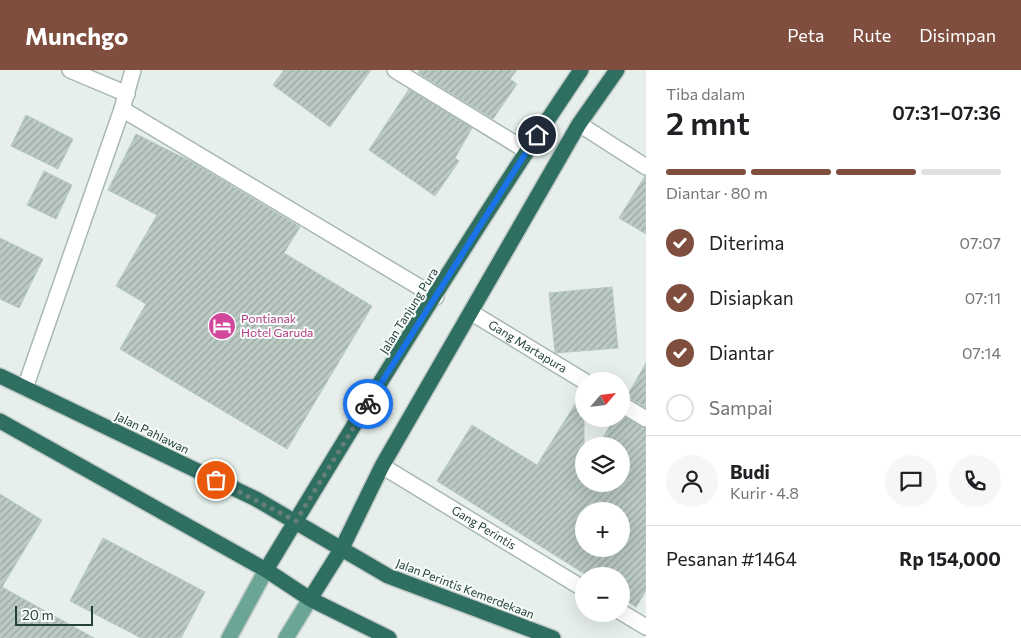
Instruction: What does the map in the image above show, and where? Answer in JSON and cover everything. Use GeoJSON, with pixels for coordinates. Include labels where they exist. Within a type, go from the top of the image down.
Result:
{"type":"FeatureCollection","features":[{"type":"Feature","properties":{"kind":"highway","name":"Jalan Tanjung Pura"},"geometry":{"type":"LineString","coordinates":[[266,570],[335,455],[527,151],[581,70]]}},
{"type":"Feature","properties":{"kind":"highway"},"geometry":{"type":"LineString","coordinates":[[310,599],[342,548],[382,466],[472,313],[579,124],[617,70]]}},
{"type":"Feature","properties":{"kind":"highway","name":"Jalan Pahlawan"},"geometry":{"type":"LineString","coordinates":[[0,376],[256,499],[342,548]]}},
{"type":"Feature","properties":{"kind":"highway"},"geometry":{"type":"LineString","coordinates":[[0,421],[266,570],[310,599],[389,638]]}},
{"type":"Feature","properties":{"kind":"highway","name":"Jalan Perintis Kemerdekaan"},"geometry":{"type":"LineString","coordinates":[[342,548],[388,576],[553,638]]}},
{"type":"Feature","properties":{"kind":"main road"},"geometry":{"type":"LineString","coordinates":[[229,638],[266,570]]}},
{"type":"Feature","properties":{"kind":"main road"},"geometry":{"type":"LineString","coordinates":[[286,638],[310,599]]}},
{"type":"Feature","properties":{"kind":"street"},"geometry":{"type":"LineString","coordinates":[[70,70],[127,94]]}},
{"type":"Feature","properties":{"kind":"street"},"geometry":{"type":"LineString","coordinates":[[25,388],[122,109],[133,70]]}},
{"type":"Feature","properties":{"kind":"street"},"geometry":{"type":"LineString","coordinates":[[395,70],[527,151]]}},
{"type":"Feature","properties":{"kind":"street"},"geometry":{"type":"LineString","coordinates":[[122,109],[436,297]]}},
{"type":"Feature","properties":{"kind":"street"},"geometry":{"type":"LineString","coordinates":[[579,124],[646,166]]}},
{"type":"Feature","properties":{"kind":"street","name":"Gang Martapura"},"geometry":{"type":"LineString","coordinates":[[472,313],[575,376]]}},
{"type":"Feature","properties":{"kind":"street"},"geometry":{"type":"LineString","coordinates":[[630,409],[646,419]]}},
{"type":"Feature","properties":{"kind":"street","name":"Gang Perintis"},"geometry":{"type":"LineString","coordinates":[[382,466],[575,584]]}},
{"type":"Feature","properties":{"kind":"street"},"geometry":{"type":"LineString","coordinates":[[630,617],[646,627]]}},
{"type":"Feature","properties":{"kind":"building"},"geometry":{"type":"Polygon","coordinates":[[[284,70],[371,70],[330,127],[273,85],[284,70]]]}},
{"type":"Feature","properties":{"kind":"building"},"geometry":{"type":"Polygon","coordinates":[[[420,70],[517,70],[510,79],[517,84],[493,119],[418,73],[420,70]]]}},
{"type":"Feature","properties":{"kind":"building"},"geometry":{"type":"Polygon","coordinates":[[[409,89],[472,128],[455,158],[459,161],[435,196],[369,150],[409,89]]]}},
{"type":"Feature","properties":{"kind":"building"},"geometry":{"type":"Polygon","coordinates":[[[26,115],[73,139],[58,169],[11,146],[26,115]]]}},
{"type":"Feature","properties":{"kind":"building"},"geometry":{"type":"Polygon","coordinates":[[[136,134],[194,163],[300,227],[284,253],[372,306],[287,449],[120,349],[146,304],[116,286],[157,215],[108,190],[136,134]]]}},
{"type":"Feature","properties":{"kind":"building"},"geometry":{"type":"Polygon","coordinates":[[[44,171],[72,185],[56,219],[27,205],[44,171]]]}},
{"type":"Feature","properties":{"kind":"building"},"geometry":{"type":"Polygon","coordinates":[[[646,176],[646,234],[619,218],[646,176]]]}},
{"type":"Feature","properties":{"kind":"building"},"geometry":{"type":"Polygon","coordinates":[[[0,238],[43,259],[19,308],[0,299],[0,238]]]}},
{"type":"Feature","properties":{"kind":"building"},"geometry":{"type":"Polygon","coordinates":[[[612,287],[618,348],[555,353],[549,293],[612,287]]]}},
{"type":"Feature","properties":{"kind":"building"},"geometry":{"type":"Polygon","coordinates":[[[646,363],[646,408],[630,398],[630,391],[646,363]]]}},
{"type":"Feature","properties":{"kind":"building"},"geometry":{"type":"Polygon","coordinates":[[[575,404],[575,428],[584,428],[584,437],[575,437],[575,492],[630,492],[630,437],[603,437],[609,428],[630,428],[630,420],[646,428],[646,591],[636,607],[630,603],[630,567],[575,568],[437,481],[472,425],[537,465],[575,404]]]}},
{"type":"Feature","properties":{"kind":"building"},"geometry":{"type":"Polygon","coordinates":[[[0,494],[42,520],[2,587],[94,638],[0,638],[0,494]]]}},
{"type":"Feature","properties":{"kind":"building"},"geometry":{"type":"Polygon","coordinates":[[[103,538],[205,592],[181,638],[141,638],[70,601],[103,538]]]}},
{"type":"Feature","properties":{"kind":"way so far"},"geometry":{"type":"LineString","coordinates":[[216,480],[296,521],[368,404]]}},
{"type":"Feature","properties":{"kind":"place","name":"Pontianak Hotel Garuda"},"geometry":{"type":"Point","coordinates":[222,326]}},
{"type":"Feature","properties":{"kind":"route"},"geometry":{"type":"LineString","coordinates":[[368,404],[537,135]]}}]}
